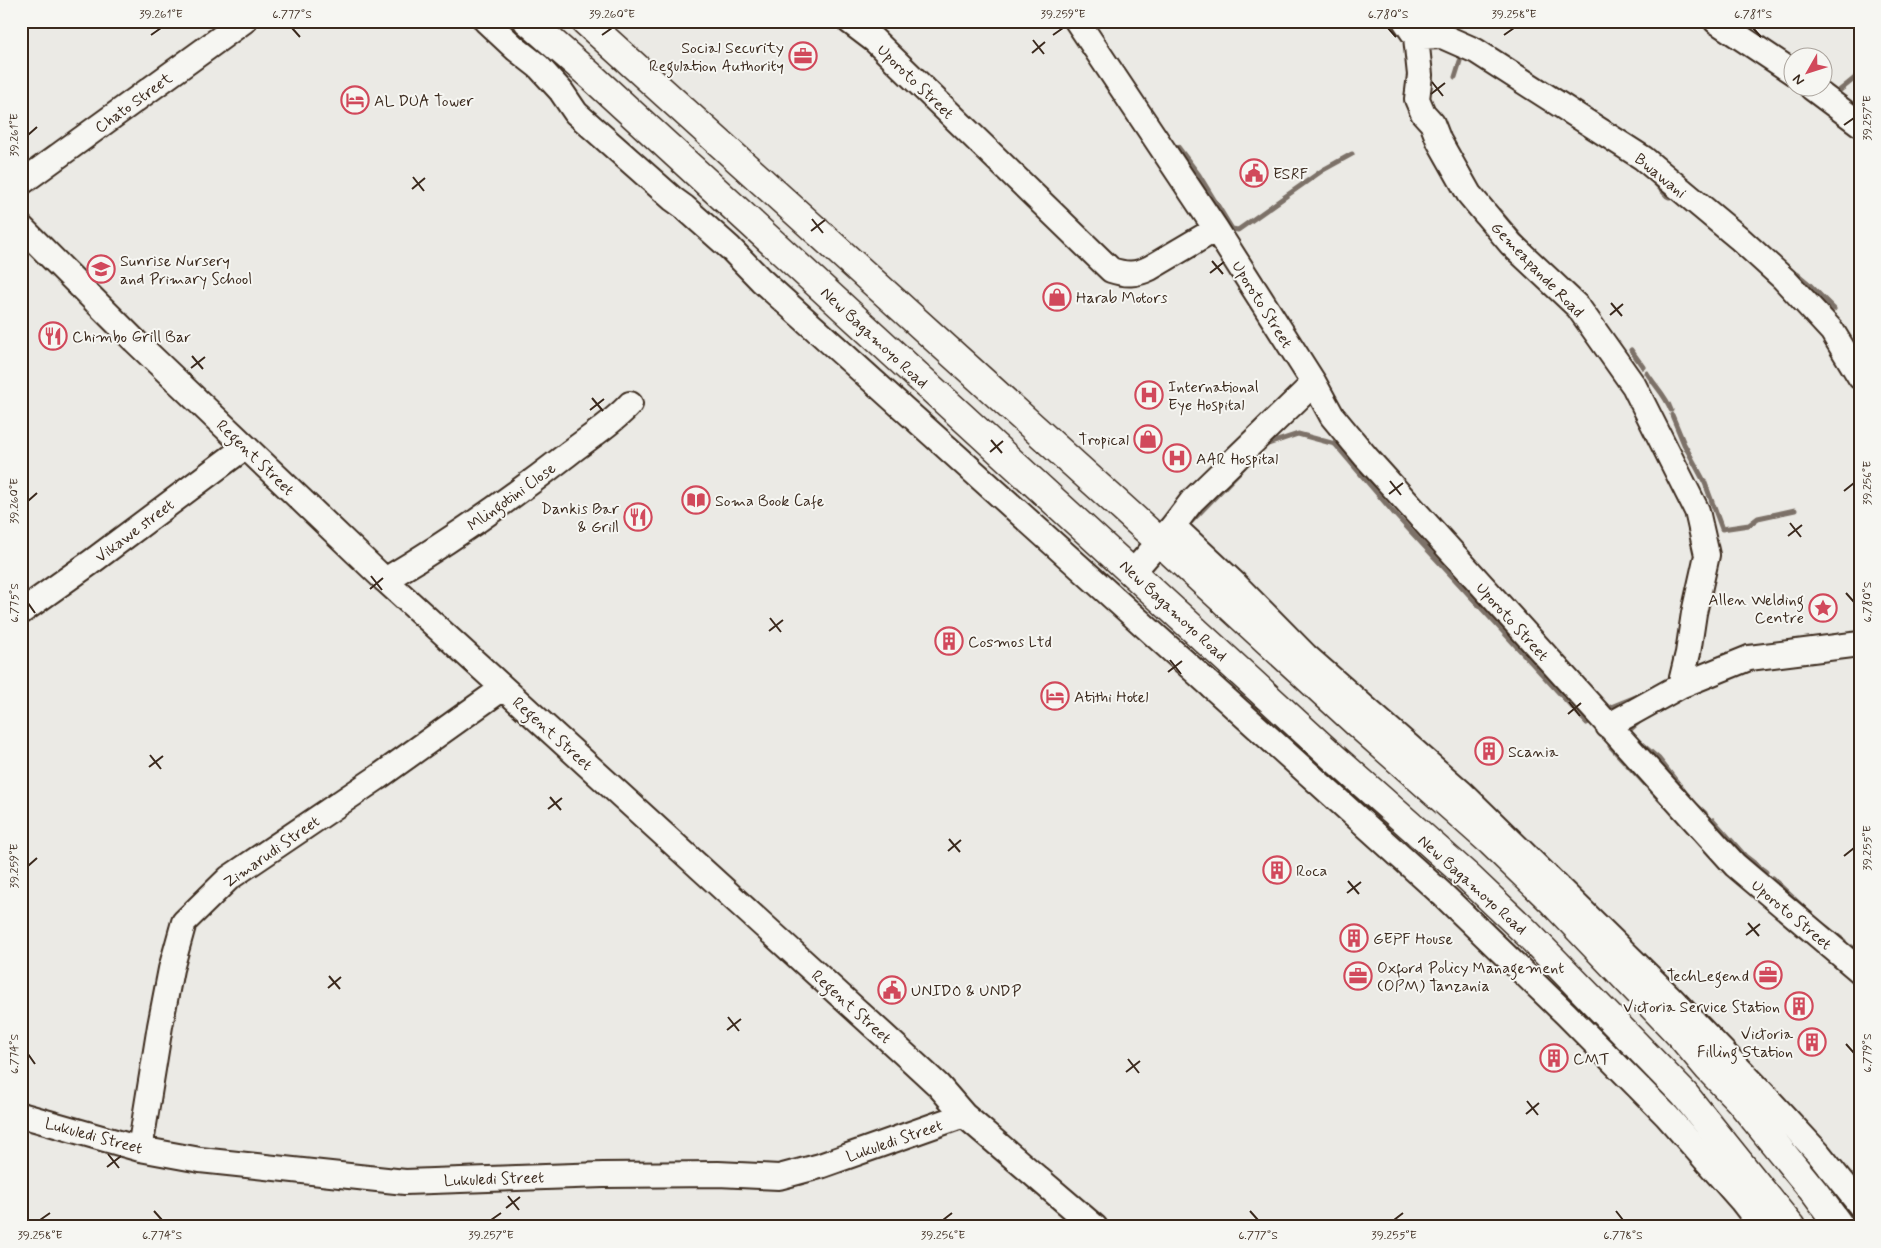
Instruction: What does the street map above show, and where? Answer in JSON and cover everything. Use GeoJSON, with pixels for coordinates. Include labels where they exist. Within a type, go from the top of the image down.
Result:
{"type":"FeatureCollection","features":[{"type":"Feature","properties":{"kind":"highway","name":"New Bagamoyo Road"},"geometry":{"type":"LineString","coordinates":[[528,21],[592,77],[1326,750],[1466,875],[1527,933],[1684,1094],[1791,1227]]}},
{"type":"Feature","properties":{"kind":"highway"},"geometry":{"type":"LineString","coordinates":[[585,21],[1167,534],[1358,724],[1490,842],[1553,902],[1680,1034],[1708,1068],[1747,1092],[1840,1227]]}},
{"type":"Feature","properties":{"kind":"street","name":"Chato Street"},"geometry":{"type":"LineString","coordinates":[[23,178],[244,21]]}},
{"type":"Feature","properties":{"kind":"street"},"geometry":{"type":"LineString","coordinates":[[486,21],[539,67],[561,91],[576,113],[730,248],[761,280],[1442,894],[1566,1014],[1667,1116],[1742,1200],[1762,1227]]}},
{"type":"Feature","properties":{"kind":"street","name":"Uporoto Street"},"geometry":{"type":"LineString","coordinates":[[850,21],[874,40],[1111,270],[1122,274],[1139,273],[1216,229]]}},
{"type":"Feature","properties":{"kind":"street","name":"Uporoto Street"},"geometry":{"type":"LineString","coordinates":[[1076,21],[1216,229],[1314,383],[1332,416],[1366,457],[1735,865],[1860,971]]}},
{"type":"Feature","properties":{"kind":"street"},"geometry":{"type":"LineString","coordinates":[[1716,21],[1784,66]]}},
{"type":"Feature","properties":{"kind":"street","name":"Bwawani"},"geometry":{"type":"LineString","coordinates":[[1411,29],[1442,36],[1476,51],[1643,158],[1739,238],[1784,280],[1832,331],[1860,377]]}},
{"type":"Feature","properties":{"kind":"street","name":"Gemeapande Road"},"geometry":{"type":"LineString","coordinates":[[1411,29],[1420,75],[1417,99],[1423,113],[1432,123],[1439,141],[1469,194],[1510,244],[1578,307],[1634,386],[1697,511],[1708,555],[1699,584],[1688,653],[1680,686]]}},
{"type":"Feature","properties":{"kind":"street"},"geometry":{"type":"LineString","coordinates":[[1825,98],[1860,124]]}},
{"type":"Feature","properties":{"kind":"street","name":"Regent Street"},"geometry":{"type":"LineString","coordinates":[[21,227],[135,341],[385,580],[912,1060],[938,1085],[964,1115],[1095,1227]]}},
{"type":"Feature","properties":{"kind":"street"},"geometry":{"type":"LineString","coordinates":[[1133,572],[1167,534],[1192,500],[1314,383]]}},
{"type":"Feature","properties":{"kind":"street","name":"Mlingotini Close"},"geometry":{"type":"LineString","coordinates":[[385,580],[442,546],[480,519],[555,464],[630,404]]}},
{"type":"Feature","properties":{"kind":"street","name":"Vikawe street"},"geometry":{"type":"LineString","coordinates":[[21,612],[245,447]]}},
{"type":"Feature","properties":{"kind":"street"},"geometry":{"type":"LineString","coordinates":[[1608,726],[1680,686],[1749,658],[1860,644]]}},
{"type":"Feature","properties":{"kind":"street","name":"Zimarudi Street"},"geometry":{"type":"LineString","coordinates":[[140,1148],[160,1026],[184,922],[229,878],[377,778],[503,688]]}},
{"type":"Feature","properties":{"kind":"street"},"geometry":{"type":"LineString","coordinates":[[1747,1092],[1819,1154],[1860,1205]]}},
{"type":"Feature","properties":{"kind":"street","name":"Lukuledi Street"},"geometry":{"type":"LineString","coordinates":[[21,1115],[140,1148],[200,1160],[405,1182],[603,1175],[718,1174],[779,1177],[820,1166],[964,1115]]}},
{"type":"Feature","properties":{"kind":"waterway"},"geometry":{"type":"LineString","coordinates":[[1437,21],[1447,27]]}},
{"type":"Feature","properties":{"kind":"waterway"},"geometry":{"type":"LineString","coordinates":[[1455,77],[1460,61]]}},
{"type":"Feature","properties":{"kind":"waterway"},"geometry":{"type":"LineString","coordinates":[[1834,95],[1855,78],[1860,69]]}},
{"type":"Feature","properties":{"kind":"waterway"},"geometry":{"type":"LineString","coordinates":[[1178,147],[1199,175],[1232,229],[1238,230],[1323,170],[1352,154]]}},
{"type":"Feature","properties":{"kind":"waterway"},"geometry":{"type":"LineString","coordinates":[[1653,176],[1654,182],[1667,196],[1669,197],[1674,193]]}},
{"type":"Feature","properties":{"kind":"waterway"},"geometry":{"type":"LineString","coordinates":[[1499,211],[1526,243]]}},
{"type":"Feature","properties":{"kind":"waterway"},"geometry":{"type":"LineString","coordinates":[[1789,272],[1797,274],[1834,309]]}},
{"type":"Feature","properties":{"kind":"waterway"},"geometry":{"type":"LineString","coordinates":[[1631,350],[1643,367]]}},
{"type":"Feature","properties":{"kind":"waterway"},"geometry":{"type":"LineString","coordinates":[[1647,373],[1671,410]]}},
{"type":"Feature","properties":{"kind":"waterway"},"geometry":{"type":"LineString","coordinates":[[1853,382],[1860,394]]}},
{"type":"Feature","properties":{"kind":"waterway"},"geometry":{"type":"LineString","coordinates":[[1672,415],[1684,444],[1705,483],[1722,529],[1749,525],[1758,518],[1795,510]]}},
{"type":"Feature","properties":{"kind":"waterway"},"geometry":{"type":"LineString","coordinates":[[1262,446],[1298,434],[1335,444],[1393,512],[1587,723]]}},
{"type":"Feature","properties":{"kind":"waterway"},"geometry":{"type":"LineString","coordinates":[[1187,526],[1244,467]]}},
{"type":"Feature","properties":{"kind":"waterway"},"geometry":{"type":"LineString","coordinates":[[1606,709],[1643,694]]}},
{"type":"Feature","properties":{"kind":"waterway"},"geometry":{"type":"LineString","coordinates":[[1625,734],[1641,720]]}},
{"type":"Feature","properties":{"kind":"waterway"},"geometry":{"type":"LineString","coordinates":[[1639,742],[1659,759],[1684,791]]}},
{"type":"Feature","properties":{"kind":"waterway"},"geometry":{"type":"LineString","coordinates":[[1610,746],[1661,801]]}},
{"type":"Feature","properties":{"kind":"waterway"},"geometry":{"type":"LineString","coordinates":[[1694,803],[1705,813]]}},
{"type":"Feature","properties":{"kind":"waterway"},"geometry":{"type":"LineString","coordinates":[[1713,820],[1745,856],[1766,872]]}},
{"type":"Feature","properties":{"kind":"waterway"},"geometry":{"type":"LineString","coordinates":[[1772,878],[1805,909]]}},
{"type":"Feature","properties":{"kind":"waterway"},"geometry":{"type":"LineString","coordinates":[[1826,927],[1844,941]]}},
{"type":"Feature","properties":{"kind":"waterway"},"geometry":{"type":"LineString","coordinates":[[1852,947],[1860,953]]}},
{"type":"Feature","properties":{"kind":"place","name":"Social Security Regulation Authority"},"geometry":{"type":"Point","coordinates":[803,56]}},
{"type":"Feature","properties":{"kind":"place","name":"AL DUA Tower"},"geometry":{"type":"Point","coordinates":[355,100]}},
{"type":"Feature","properties":{"kind":"place","name":"ESRF"},"geometry":{"type":"Point","coordinates":[1254,173]}},
{"type":"Feature","properties":{"kind":"place","name":"Sunrise Nursery and Primary School"},"geometry":{"type":"Point","coordinates":[101,269]}},
{"type":"Feature","properties":{"kind":"place","name":"Harab Motors"},"geometry":{"type":"Point","coordinates":[1057,297]}},
{"type":"Feature","properties":{"kind":"place","name":"Chimbo Grill Bar"},"geometry":{"type":"Point","coordinates":[53,336]}},
{"type":"Feature","properties":{"kind":"place","name":"International Eye Hospital"},"geometry":{"type":"Point","coordinates":[1149,395]}},
{"type":"Feature","properties":{"kind":"place","name":"Tropical"},"geometry":{"type":"Point","coordinates":[1148,439]}},
{"type":"Feature","properties":{"kind":"place","name":"AAR Hospital"},"geometry":{"type":"Point","coordinates":[1177,458]}},
{"type":"Feature","properties":{"kind":"place","name":"Soma Book Cafe"},"geometry":{"type":"Point","coordinates":[696,500]}},
{"type":"Feature","properties":{"kind":"place","name":"Dankis Bar & Grill"},"geometry":{"type":"Point","coordinates":[638,517]}},
{"type":"Feature","properties":{"kind":"place","name":"Allen Welding Centre"},"geometry":{"type":"Point","coordinates":[1823,608]}},
{"type":"Feature","properties":{"kind":"place","name":"Cosmos Ltd"},"geometry":{"type":"Point","coordinates":[949,641]}},
{"type":"Feature","properties":{"kind":"place","name":"Atithi Hotel"},"geometry":{"type":"Point","coordinates":[1055,696]}},
{"type":"Feature","properties":{"kind":"place","name":"Scania"},"geometry":{"type":"Point","coordinates":[1489,751]}},
{"type":"Feature","properties":{"kind":"place","name":"Roca"},"geometry":{"type":"Point","coordinates":[1277,870]}},
{"type":"Feature","properties":{"kind":"place","name":"GEPF House"},"geometry":{"type":"Point","coordinates":[1354,938]}},
{"type":"Feature","properties":{"kind":"place","name":"TechLegend"},"geometry":{"type":"Point","coordinates":[1768,975]}},
{"type":"Feature","properties":{"kind":"place","name":"Oxford Policy Management (OPM) Tanzania"},"geometry":{"type":"Point","coordinates":[1358,976]}},
{"type":"Feature","properties":{"kind":"place","name":"UNIDO & UNDP"},"geometry":{"type":"Point","coordinates":[892,990]}},
{"type":"Feature","properties":{"kind":"place","name":"Victoria Service Station"},"geometry":{"type":"Point","coordinates":[1799,1006]}},
{"type":"Feature","properties":{"kind":"place","name":"Victoria Filling Station"},"geometry":{"type":"Point","coordinates":[1812,1042]}},
{"type":"Feature","properties":{"kind":"place","name":"CMT"},"geometry":{"type":"Point","coordinates":[1554,1058]}}]}
